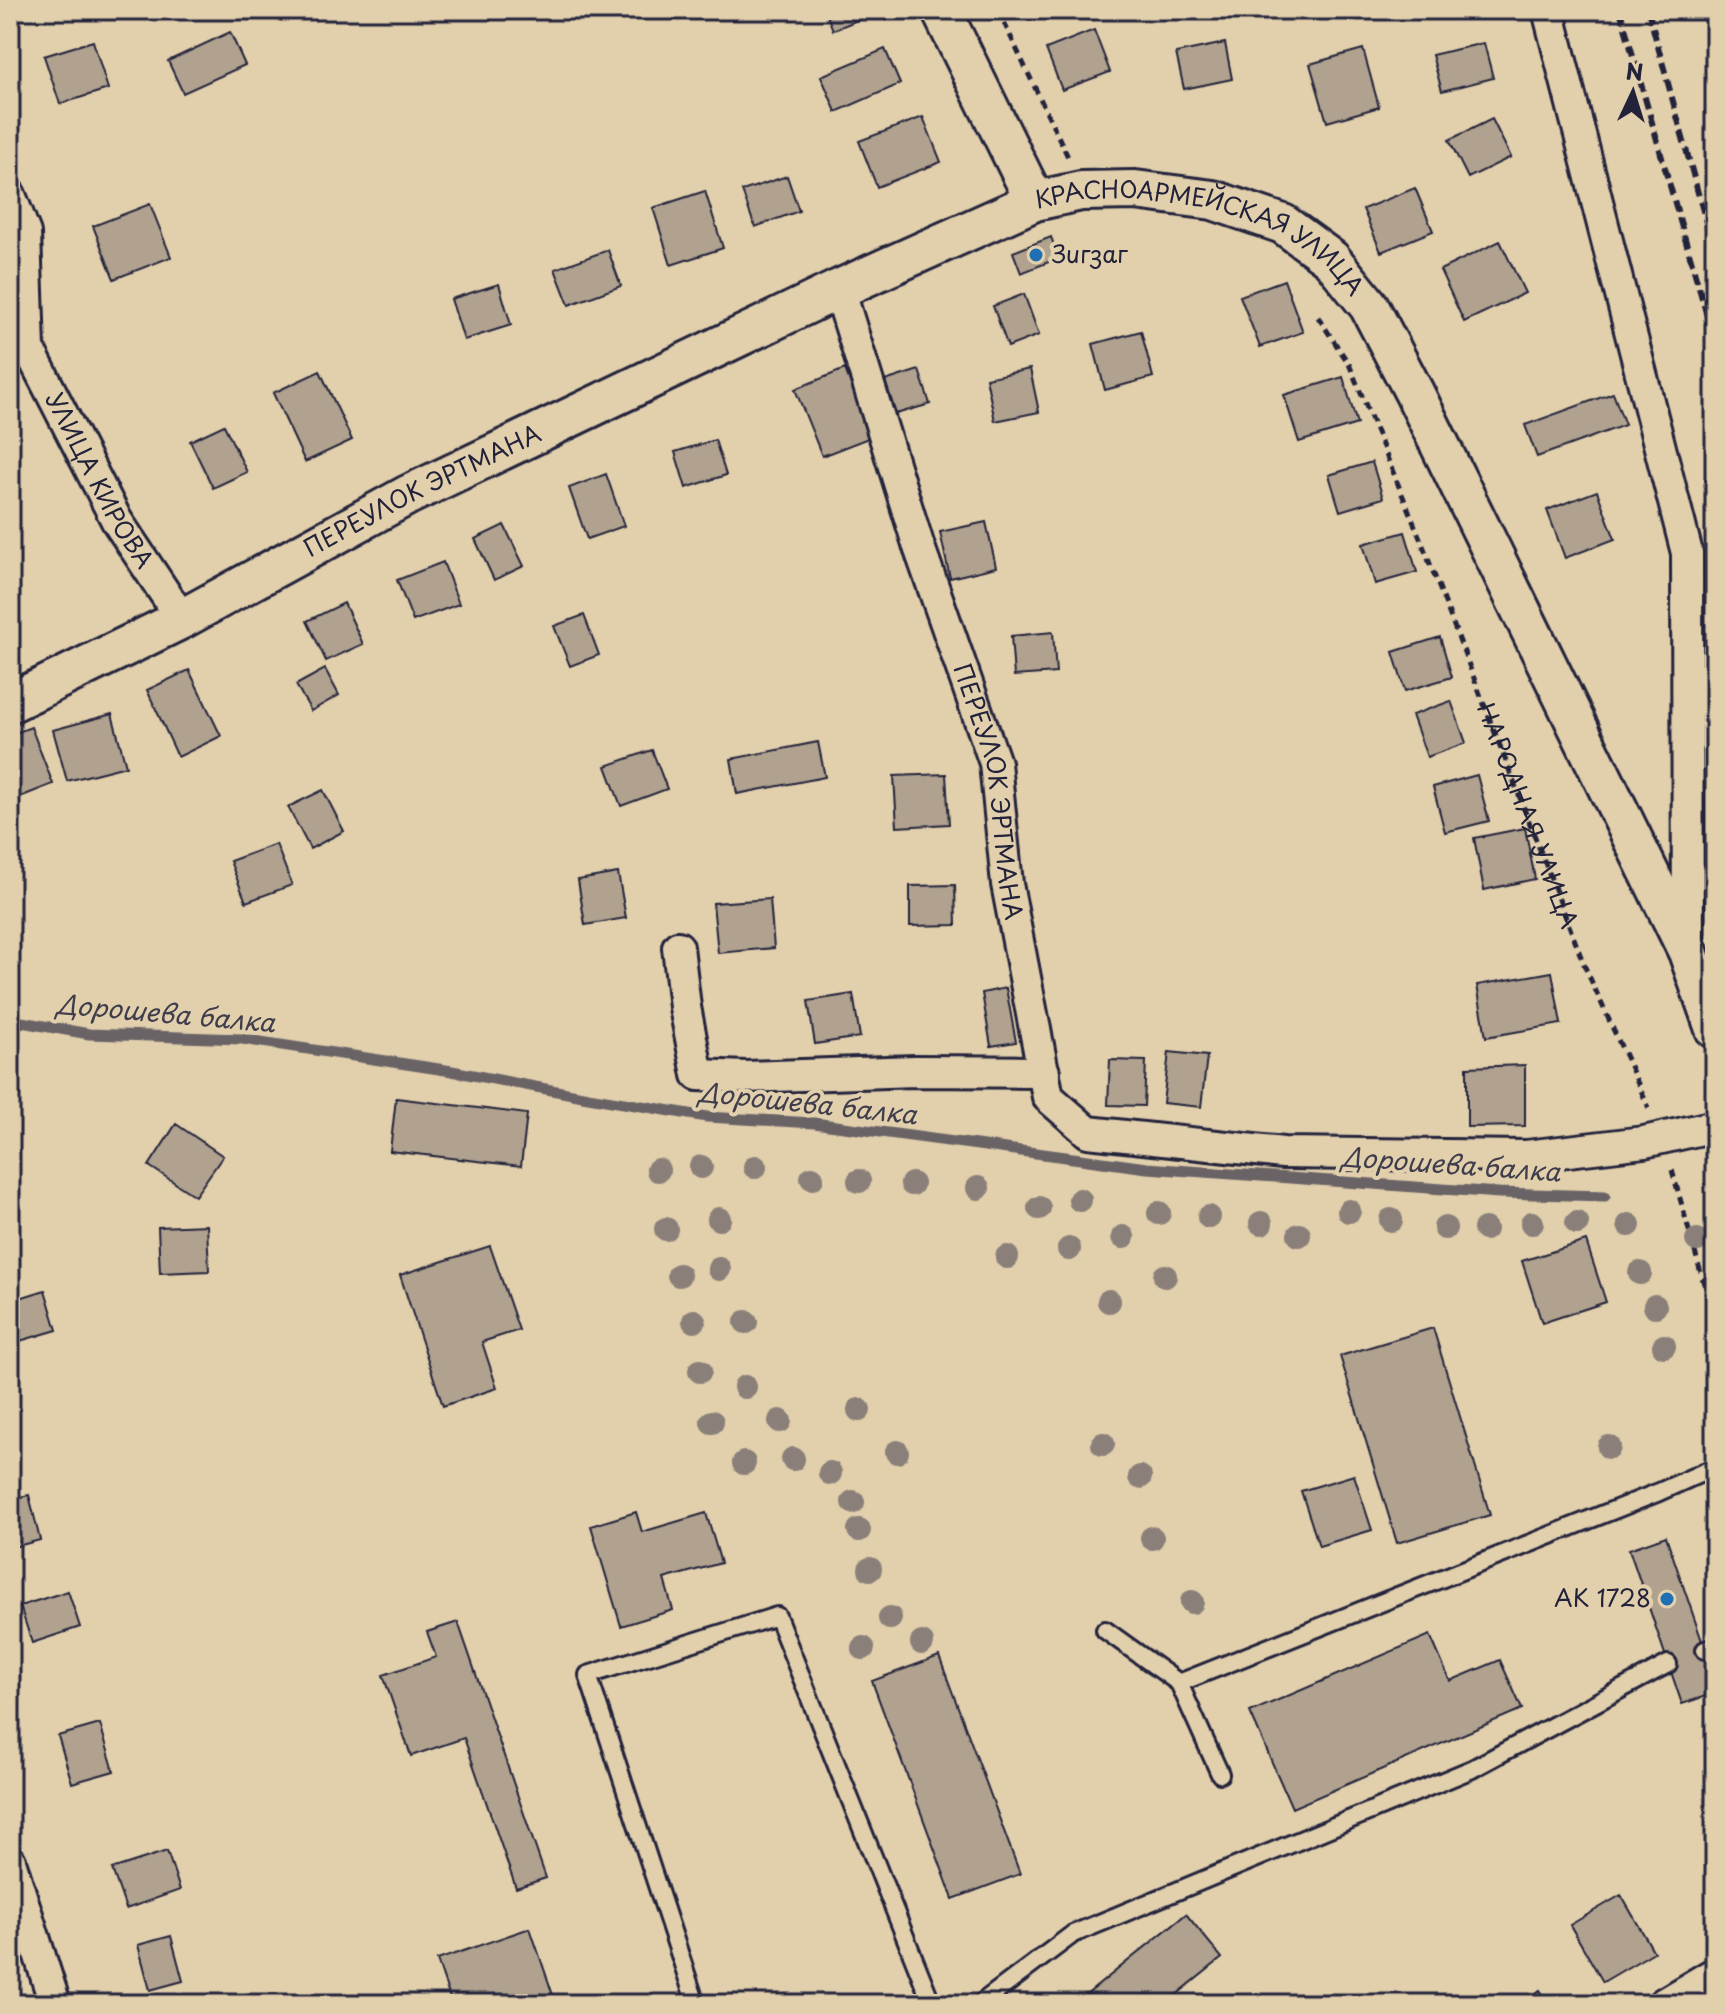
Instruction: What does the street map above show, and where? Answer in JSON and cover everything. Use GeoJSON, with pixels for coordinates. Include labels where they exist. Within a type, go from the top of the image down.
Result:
{"type":"FeatureCollection","features":[{"type":"Feature","properties":{"kind":"street","name":"КРАСНОАРМЕЙСКАЯ УЛИЦА"},"geometry":{"type":"LineString","coordinates":[[941,10],[1035,201],[1081,191],[1135,190],[1213,200],[1283,224],[1331,259],[1369,306],[1688,952]]}},
{"type":"Feature","properties":{"kind":"street"},"geometry":{"type":"LineString","coordinates":[[1548,10],[1687,553],[1688,952],[1715,1029]]}},
{"type":"Feature","properties":{"kind":"street","name":"УЛИЦА КИРОВА"},"geometry":{"type":"LineString","coordinates":[[10,195],[25,233],[29,349],[117,521],[182,619]]}},
{"type":"Feature","properties":{"kind":"street","name":"ПЕРЕУЛОК ЭРТМАНА"},"geometry":{"type":"LineString","coordinates":[[10,703],[182,619],[408,495],[839,289],[1035,201]]}},
{"type":"Feature","properties":{"kind":"street","name":"ПЕРЕУЛОК ЭРТМАНА"},"geometry":{"type":"LineString","coordinates":[[839,289],[918,544],[995,763],[1007,884],[1048,1097],[1088,1132],[1283,1153],[1526,1156],[1644,1142],[1715,1126]]}},
{"type":"Feature","properties":{"kind":"street"},"geometry":{"type":"LineString","coordinates":[[678,947],[698,1075],[746,1077],[915,1071],[1044,1072]]}},
{"type":"Feature","properties":{"kind":"street"},"geometry":{"type":"LineString","coordinates":[[10,1861],[55,2004]]}},
{"type":"Feature","properties":{"kind":"street"},"geometry":{"type":"LineString","coordinates":[[1663,2004],[1715,1973]]}},
{"type":"Feature","properties":{"kind":"lane"},"geometry":{"type":"LineString","coordinates":[[1179,1683],[1715,1467]]}},
{"type":"Feature","properties":{"kind":"lane"},"geometry":{"type":"LineString","coordinates":[[696,2004],[588,1675],[777,1616],[932,2004]]}},
{"type":"Feature","properties":{"kind":"lane"},"geometry":{"type":"LineString","coordinates":[[1105,1630],[1179,1683],[1220,1774]]}},
{"type":"Feature","properties":{"kind":"lane"},"geometry":{"type":"LineString","coordinates":[[980,2004],[1073,1934],[1472,1769],[1668,1664]]}},
{"type":"Feature","properties":{"kind":"path"},"geometry":{"type":"LineString","coordinates":[[998,10],[1070,162]]}},
{"type":"Feature","properties":{"kind":"path","name":"НАРОДНАЯ УЛИЦА"},"geometry":{"type":"LineString","coordinates":[[1318,317],[1349,364],[1422,543],[1585,967],[1663,1138],[1715,1323]]}},
{"type":"Feature","properties":{"kind":"building"},"geometry":{"type":"Polygon","coordinates":[[[825,10],[873,10],[875,13],[833,30],[825,10]]]}},
{"type":"Feature","properties":{"kind":"building"},"geometry":{"type":"Polygon","coordinates":[[[1094,30],[1110,72],[1062,90],[1046,49],[1094,30]]]}},
{"type":"Feature","properties":{"kind":"building"},"geometry":{"type":"Polygon","coordinates":[[[230,32],[245,65],[183,93],[168,61],[230,32]]]}},
{"type":"Feature","properties":{"kind":"building"},"geometry":{"type":"Polygon","coordinates":[[[93,41],[108,89],[60,104],[44,56],[93,41]]]}},
{"type":"Feature","properties":{"kind":"building"},"geometry":{"type":"Polygon","coordinates":[[[1225,43],[1232,79],[1184,89],[1176,53],[1225,43]]]}},
{"type":"Feature","properties":{"kind":"building"},"geometry":{"type":"Polygon","coordinates":[[[1484,43],[1493,78],[1442,91],[1432,55],[1484,43]]]}},
{"type":"Feature","properties":{"kind":"building"},"geometry":{"type":"Polygon","coordinates":[[[885,49],[900,84],[836,112],[821,76],[885,49]]]}},
{"type":"Feature","properties":{"kind":"building"},"geometry":{"type":"Polygon","coordinates":[[[1363,49],[1379,107],[1327,122],[1310,64],[1363,49]]]}},
{"type":"Feature","properties":{"kind":"building"},"geometry":{"type":"Polygon","coordinates":[[[923,117],[941,162],[877,187],[859,141],[923,117]]]}},
{"type":"Feature","properties":{"kind":"building"},"geometry":{"type":"Polygon","coordinates":[[[1492,119],[1511,157],[1468,178],[1449,140],[1492,119]]]}},
{"type":"Feature","properties":{"kind":"building"},"geometry":{"type":"Polygon","coordinates":[[[787,176],[799,211],[755,227],[742,191],[787,176]]]}},
{"type":"Feature","properties":{"kind":"building"},"geometry":{"type":"Polygon","coordinates":[[[1415,188],[1433,231],[1381,252],[1363,209],[1415,188]]]}},
{"type":"Feature","properties":{"kind":"building"},"geometry":{"type":"Polygon","coordinates":[[[705,191],[723,248],[671,265],[653,208],[705,191]]]}},
{"type":"Feature","properties":{"kind":"building"},"geometry":{"type":"Polygon","coordinates":[[[150,204],[171,257],[114,279],[93,226],[150,204]]]}},
{"type":"Feature","properties":{"kind":"building","name":"Зигзаг"},"geometry":{"type":"Polygon","coordinates":[[[1051,237],[1059,258],[1021,273],[1013,252],[1051,237]]]}},
{"type":"Feature","properties":{"kind":"building"},"geometry":{"type":"Polygon","coordinates":[[[1500,241],[1525,293],[1464,322],[1440,270],[1500,241]]]}},
{"type":"Feature","properties":{"kind":"building"},"geometry":{"type":"Polygon","coordinates":[[[608,250],[621,286],[569,305],[555,269],[608,250]]]}},
{"type":"Feature","properties":{"kind":"building"},"geometry":{"type":"Polygon","coordinates":[[[1284,280],[1303,332],[1260,347],[1240,296],[1284,280]]]}},
{"type":"Feature","properties":{"kind":"building"},"geometry":{"type":"Polygon","coordinates":[[[499,284],[511,325],[464,340],[451,299],[499,284]]]}},
{"type":"Feature","properties":{"kind":"building"},"geometry":{"type":"Polygon","coordinates":[[[1024,294],[1039,335],[1008,347],[993,306],[1024,294]]]}},
{"type":"Feature","properties":{"kind":"building"},"geometry":{"type":"Polygon","coordinates":[[[1141,331],[1153,377],[1105,390],[1093,344],[1141,331]]]}},
{"type":"Feature","properties":{"kind":"building"},"geometry":{"type":"Polygon","coordinates":[[[845,369],[871,437],[822,456],[795,389],[845,369]]]}},
{"type":"Feature","properties":{"kind":"building"},"geometry":{"type":"Polygon","coordinates":[[[1030,369],[1039,412],[995,421],[986,378],[1030,369]]]}},
{"type":"Feature","properties":{"kind":"building"},"geometry":{"type":"Polygon","coordinates":[[[919,370],[930,404],[896,414],[885,381],[919,370]]]}},
{"type":"Feature","properties":{"kind":"building"},"geometry":{"type":"Polygon","coordinates":[[[320,371],[352,440],[305,462],[273,393],[320,371]]]}},
{"type":"Feature","properties":{"kind":"building"},"geometry":{"type":"Polygon","coordinates":[[[1343,377],[1357,424],[1299,442],[1284,395],[1343,377]]]}},
{"type":"Feature","properties":{"kind":"building"},"geometry":{"type":"Polygon","coordinates":[[[1613,393],[1625,425],[1537,457],[1525,425],[1613,393]]]}},
{"type":"Feature","properties":{"kind":"building"},"geometry":{"type":"Polygon","coordinates":[[[224,425],[247,472],[213,488],[190,441],[224,425]]]}},
{"type":"Feature","properties":{"kind":"building"},"geometry":{"type":"Polygon","coordinates":[[[715,440],[726,475],[686,488],[675,452],[715,440]]]}},
{"type":"Feature","properties":{"kind":"building"},"geometry":{"type":"Polygon","coordinates":[[[1372,462],[1383,498],[1340,511],[1329,475],[1372,462]]]}},
{"type":"Feature","properties":{"kind":"building"},"geometry":{"type":"Polygon","coordinates":[[[606,474],[624,526],[587,539],[569,488],[606,474]]]}},
{"type":"Feature","properties":{"kind":"building"},"geometry":{"type":"Polygon","coordinates":[[[1597,491],[1615,539],[1565,558],[1547,510],[1597,491]]]}},
{"type":"Feature","properties":{"kind":"building"},"geometry":{"type":"Polygon","coordinates":[[[986,522],[996,567],[950,578],[940,532],[986,522]]]}},
{"type":"Feature","properties":{"kind":"building"},"geometry":{"type":"Polygon","coordinates":[[[504,525],[524,566],[494,580],[475,539],[504,525]]]}},
{"type":"Feature","properties":{"kind":"building"},"geometry":{"type":"Polygon","coordinates":[[[1405,532],[1417,572],[1375,584],[1363,544],[1405,532]]]}},
{"type":"Feature","properties":{"kind":"building"},"geometry":{"type":"Polygon","coordinates":[[[443,562],[459,604],[413,621],[397,580],[443,562]]]}},
{"type":"Feature","properties":{"kind":"building"},"geometry":{"type":"Polygon","coordinates":[[[344,603],[363,644],[326,661],[307,621],[344,603]]]}},
{"type":"Feature","properties":{"kind":"building"},"geometry":{"type":"Polygon","coordinates":[[[584,615],[599,655],[570,666],[554,626],[584,615]]]}},
{"type":"Feature","properties":{"kind":"building"},"geometry":{"type":"Polygon","coordinates":[[[1053,632],[1056,673],[1014,676],[1011,636],[1053,632]]]}},
{"type":"Feature","properties":{"kind":"building"},"geometry":{"type":"Polygon","coordinates":[[[1440,637],[1452,677],[1405,691],[1393,652],[1440,637]]]}},
{"type":"Feature","properties":{"kind":"building"},"geometry":{"type":"Polygon","coordinates":[[[325,669],[339,695],[311,711],[296,685],[325,669]]]}},
{"type":"Feature","properties":{"kind":"building"},"geometry":{"type":"Polygon","coordinates":[[[189,670],[221,736],[178,757],[147,690],[189,670]]]}},
{"type":"Feature","properties":{"kind":"building"},"geometry":{"type":"Polygon","coordinates":[[[1451,701],[1466,743],[1427,757],[1412,715],[1451,701]]]}},
{"type":"Feature","properties":{"kind":"building"},"geometry":{"type":"Polygon","coordinates":[[[112,714],[126,766],[67,781],[53,730],[112,714]]]}},
{"type":"Feature","properties":{"kind":"building"},"geometry":{"type":"Polygon","coordinates":[[[31,727],[53,784],[10,801],[10,735],[31,727]]]}},
{"type":"Feature","properties":{"kind":"building"},"geometry":{"type":"Polygon","coordinates":[[[818,742],[825,777],[737,794],[731,759],[818,742]]]}},
{"type":"Feature","properties":{"kind":"building"},"geometry":{"type":"Polygon","coordinates":[[[652,750],[667,789],[621,806],[606,766],[652,750]]]}},
{"type":"Feature","properties":{"kind":"building"},"geometry":{"type":"Polygon","coordinates":[[[946,774],[949,824],[897,827],[894,776],[946,774]]]}},
{"type":"Feature","properties":{"kind":"building"},"geometry":{"type":"Polygon","coordinates":[[[1477,775],[1489,821],[1445,832],[1433,787],[1477,775]]]}},
{"type":"Feature","properties":{"kind":"building"},"geometry":{"type":"Polygon","coordinates":[[[323,790],[344,831],[310,849],[288,807],[323,790]]]}},
{"type":"Feature","properties":{"kind":"building"},"geometry":{"type":"Polygon","coordinates":[[[1525,828],[1535,879],[1484,890],[1474,838],[1525,828]]]}},
{"type":"Feature","properties":{"kind":"building"},"geometry":{"type":"Polygon","coordinates":[[[276,844],[292,885],[246,902],[230,861],[276,844]]]}},
{"type":"Feature","properties":{"kind":"building"},"geometry":{"type":"Polygon","coordinates":[[[618,873],[626,918],[585,925],[578,880],[618,873]]]}},
{"type":"Feature","properties":{"kind":"building"},"geometry":{"type":"Polygon","coordinates":[[[955,885],[956,925],[910,926],[910,886],[955,885]]]}},
{"type":"Feature","properties":{"kind":"building"},"geometry":{"type":"Polygon","coordinates":[[[770,899],[774,948],[718,953],[713,903],[770,899]]]}},
{"type":"Feature","properties":{"kind":"building"},"geometry":{"type":"Polygon","coordinates":[[[1552,972],[1561,1024],[1486,1037],[1477,985],[1552,972]]]}},
{"type":"Feature","properties":{"kind":"building"},"geometry":{"type":"Polygon","coordinates":[[[1006,988],[1016,1042],[991,1046],[982,993],[1006,988]]]}},
{"type":"Feature","properties":{"kind":"building"},"geometry":{"type":"Polygon","coordinates":[[[853,994],[860,1037],[815,1044],[808,1001],[853,994]]]}},
{"type":"Feature","properties":{"kind":"building"},"geometry":{"type":"Polygon","coordinates":[[[1169,1052],[1207,1056],[1201,1107],[1163,1103],[1169,1052]]]}},
{"type":"Feature","properties":{"kind":"building"},"geometry":{"type":"Polygon","coordinates":[[[1110,1060],[1146,1061],[1144,1106],[1108,1105],[1110,1060]]]}},
{"type":"Feature","properties":{"kind":"building"},"geometry":{"type":"Polygon","coordinates":[[[1525,1065],[1525,1126],[1467,1127],[1467,1067],[1525,1065]]]}},
{"type":"Feature","properties":{"kind":"building"},"geometry":{"type":"Polygon","coordinates":[[[396,1098],[527,1114],[521,1166],[390,1151],[396,1098]]]}},
{"type":"Feature","properties":{"kind":"building"},"geometry":{"type":"Polygon","coordinates":[[[176,1124],[223,1156],[195,1196],[149,1166],[176,1124]]]}},
{"type":"Feature","properties":{"kind":"building"},"geometry":{"type":"Polygon","coordinates":[[[207,1225],[209,1271],[160,1273],[158,1227],[207,1225]]]}},
{"type":"Feature","properties":{"kind":"building"},"geometry":{"type":"Polygon","coordinates":[[[1586,1241],[1606,1302],[1542,1323],[1522,1261],[1586,1241]]]}},
{"type":"Feature","properties":{"kind":"building"},"geometry":{"type":"Polygon","coordinates":[[[490,1246],[519,1330],[482,1342],[497,1388],[443,1406],[400,1275],[490,1246]]]}},
{"type":"Feature","properties":{"kind":"building"},"geometry":{"type":"Polygon","coordinates":[[[45,1290],[57,1330],[13,1343],[10,1335],[10,1301],[45,1290]]]}},
{"type":"Feature","properties":{"kind":"building"},"geometry":{"type":"Polygon","coordinates":[[[1433,1328],[1490,1515],[1397,1543],[1340,1356],[1433,1328]]]}},
{"type":"Feature","properties":{"kind":"building"},"geometry":{"type":"Polygon","coordinates":[[[1354,1475],[1372,1530],[1319,1546],[1301,1491],[1354,1475]]]}},
{"type":"Feature","properties":{"kind":"building"},"geometry":{"type":"Polygon","coordinates":[[[29,1495],[40,1540],[10,1548],[10,1500],[29,1495]]]}},
{"type":"Feature","properties":{"kind":"building"},"geometry":{"type":"Polygon","coordinates":[[[636,1512],[642,1532],[706,1513],[721,1563],[664,1579],[673,1610],[621,1626],[591,1526],[636,1512]]]}},
{"type":"Feature","properties":{"kind":"building","name":"АК 1728"},"geometry":{"type":"Polygon","coordinates":[[[1666,1536],[1715,1679],[1715,1693],[1682,1704],[1629,1549],[1666,1536]]]}},
{"type":"Feature","properties":{"kind":"building"},"geometry":{"type":"Polygon","coordinates":[[[68,1591],[80,1627],[32,1643],[20,1606],[68,1591]]]}},
{"type":"Feature","properties":{"kind":"building"},"geometry":{"type":"Polygon","coordinates":[[[458,1622],[546,1878],[516,1888],[464,1738],[411,1756],[383,1675],[436,1657],[427,1632],[458,1622]]]}},
{"type":"Feature","properties":{"kind":"building"},"geometry":{"type":"Polygon","coordinates":[[[1430,1635],[1450,1681],[1500,1660],[1522,1709],[1292,1808],[1250,1712],[1430,1635]]]}},
{"type":"Feature","properties":{"kind":"building"},"geometry":{"type":"Polygon","coordinates":[[[939,1656],[1020,1874],[953,1899],[872,1681],[939,1656]]]}},
{"type":"Feature","properties":{"kind":"building"},"geometry":{"type":"Polygon","coordinates":[[[100,1724],[114,1771],[72,1783],[58,1736],[100,1724]]]}},
{"type":"Feature","properties":{"kind":"building"},"geometry":{"type":"Polygon","coordinates":[[[1715,1726],[1715,1747],[1709,1728],[1715,1726]]]}},
{"type":"Feature","properties":{"kind":"building"},"geometry":{"type":"Polygon","coordinates":[[[167,1851],[180,1890],[126,1909],[112,1869],[167,1851]]]}},
{"type":"Feature","properties":{"kind":"building"},"geometry":{"type":"Polygon","coordinates":[[[1621,1895],[1654,1952],[1603,1982],[1570,1925],[1621,1895]]]}},
{"type":"Feature","properties":{"kind":"building"},"geometry":{"type":"Polygon","coordinates":[[[1186,1914],[1222,1958],[1165,2004],[1075,2004],[1186,1914]]]}},
{"type":"Feature","properties":{"kind":"building"},"geometry":{"type":"Polygon","coordinates":[[[530,1928],[556,2004],[452,2004],[437,1960],[530,1928]]]}},
{"type":"Feature","properties":{"kind":"building"},"geometry":{"type":"Polygon","coordinates":[[[171,1936],[183,1981],[150,1990],[138,1945],[171,1936]]]}},
{"type":"Feature","properties":{"kind":"building"},"geometry":{"type":"Polygon","coordinates":[[[1540,1990],[1550,2004],[1521,2004],[1540,1990]]]}},
{"type":"Feature","properties":{"kind":"waterway","name":"Дорошева балка"},"geometry":{"type":"LineString","coordinates":[[10,1020],[89,1034],[242,1039],[452,1071],[707,1117],[814,1123],[1147,1168],[1499,1193],[1605,1196]]}},
{"type":"Feature","properties":{"kind":"railway"},"geometry":{"type":"LineString","coordinates":[[1620,10],[1715,344]]}},
{"type":"Feature","properties":{"kind":"railway"},"geometry":{"type":"LineString","coordinates":[[1648,10],[1715,255]]}},
{"type":"Feature","properties":{"kind":"place","name":"Зигзаг"},"geometry":{"type":"Point","coordinates":[1036,255]}},
{"type":"Feature","properties":{"kind":"place","name":"АК 1728"},"geometry":{"type":"Point","coordinates":[1667,1599]}}]}
